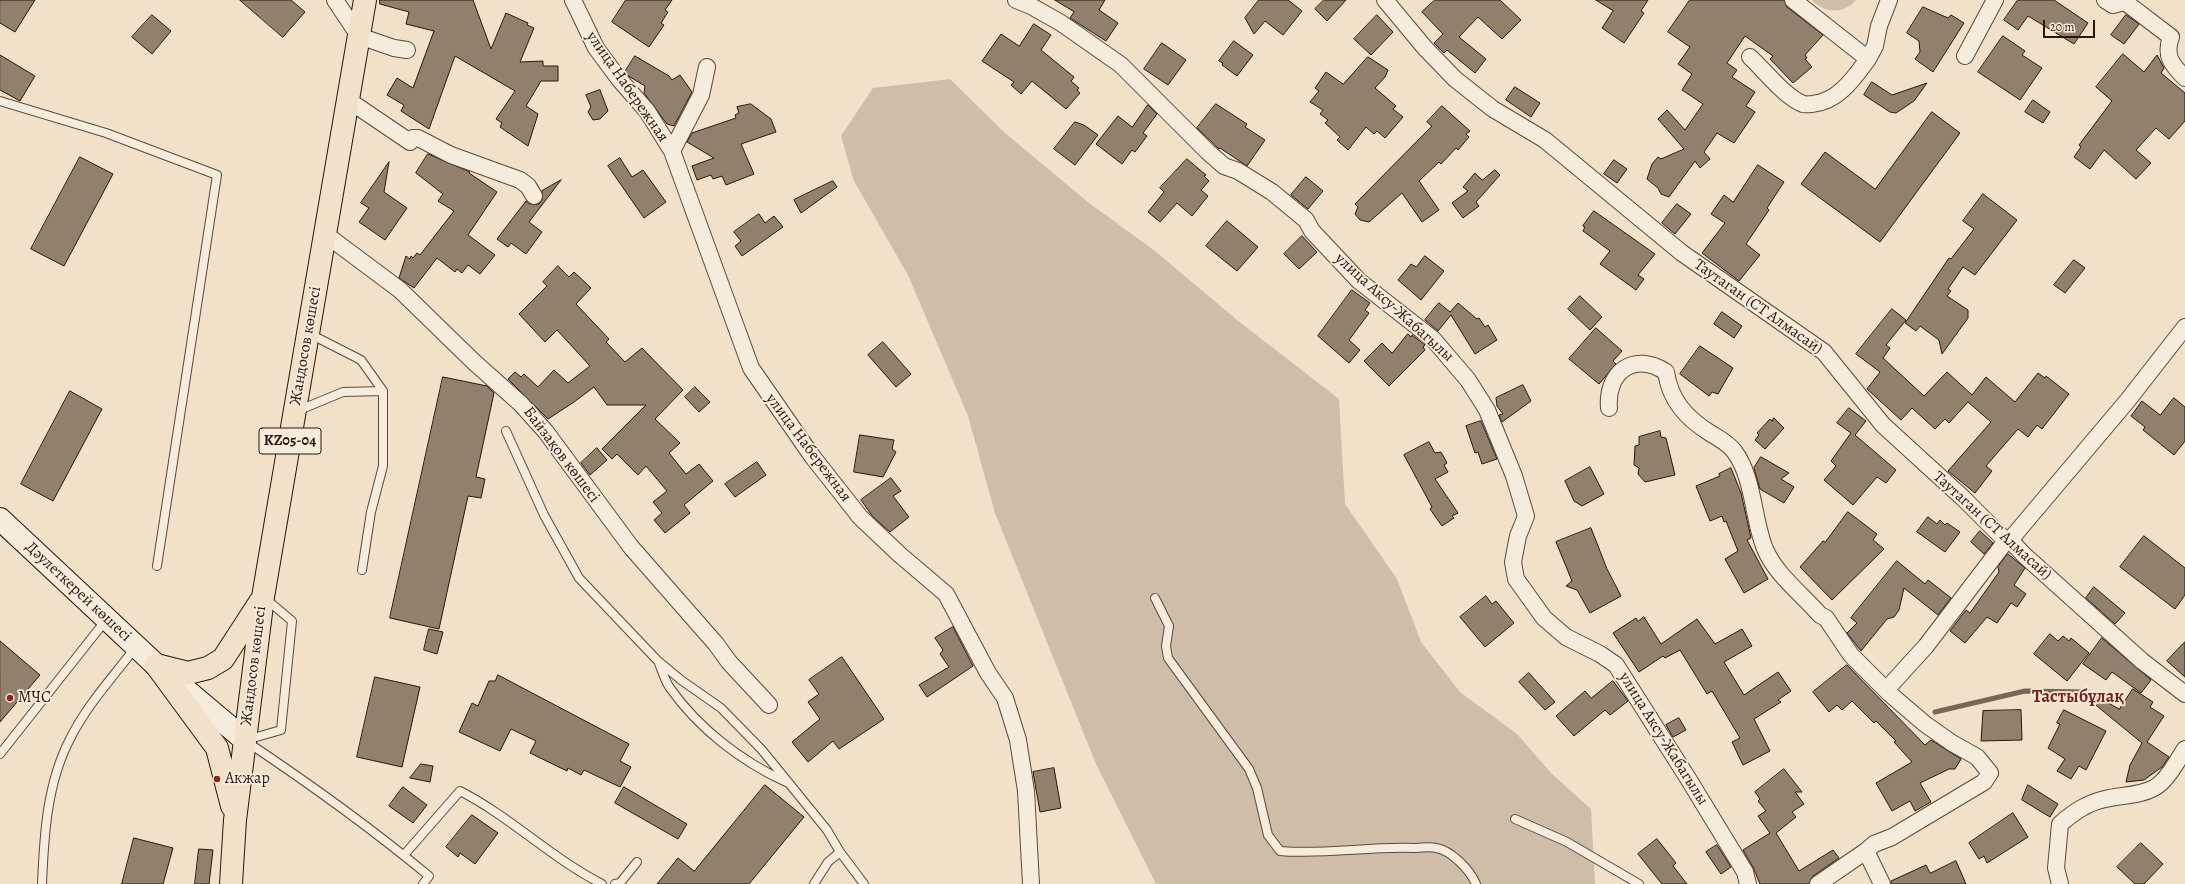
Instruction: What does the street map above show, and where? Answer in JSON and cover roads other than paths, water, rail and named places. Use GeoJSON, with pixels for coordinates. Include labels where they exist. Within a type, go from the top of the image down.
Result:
{"type":"FeatureCollection","features":[{"type":"Feature","properties":{"kind":"main road","name":"Жандосов көшесі"},"geometry":{"type":"LineString","coordinates":[[231,884],[235,820],[263,597],[366,0]]}},
{"type":"Feature","properties":{"kind":"main road","name":"Дәулеткерей көшесі"},"geometry":{"type":"LineString","coordinates":[[0,519],[136,647],[245,740]]}},
{"type":"Feature","properties":{"kind":"main road"},"geometry":{"type":"LineString","coordinates":[[156,665],[188,673],[208,668],[223,659],[263,597]]}},
{"type":"Feature","properties":{"kind":"main road"},"geometry":{"type":"LineString","coordinates":[[156,665],[217,748],[235,820]]}},
{"type":"Feature","properties":{"kind":"street"},"geometry":{"type":"LineString","coordinates":[[335,0],[359,36],[394,48],[407,50]]}},
{"type":"Feature","properties":{"kind":"street","name":"улица Набережная"},"geometry":{"type":"LineString","coordinates":[[573,0],[596,48],[647,111],[672,151],[750,368],[812,456],[860,517],[899,554],[946,594],[988,673],[1005,698],[1018,740],[1026,791],[1031,884]]}},
{"type":"Feature","properties":{"kind":"street","name":"улица Аксу-Жабагылы"},"geometry":{"type":"LineString","coordinates":[[1016,0],[1061,23],[1121,65],[1137,79],[1168,113],[1224,166],[1238,171],[1272,192],[1306,220],[1312,231],[1359,281],[1423,331],[1455,364],[1487,410],[1514,476],[1522,501],[1526,516],[1518,536],[1513,562],[1516,579],[1544,618],[1566,637],[1600,654],[1616,665],[1694,787],[1745,872],[1748,884]]}},
{"type":"Feature","properties":{"kind":"street","name":"Таутаган (СТ Алмасай)"},"geometry":{"type":"LineString","coordinates":[[1385,0],[1455,79],[1493,109],[1545,140],[1682,253],[1824,352],[1883,426],[2142,661],[2185,694]]}},
{"type":"Feature","properties":{"kind":"street"},"geometry":{"type":"LineString","coordinates":[[1793,0],[1868,59]]}},
{"type":"Feature","properties":{"kind":"street"},"geometry":{"type":"LineString","coordinates":[[1750,57],[1785,91],[1804,105],[1819,104],[1836,96],[1856,76],[1868,59],[1875,46],[1879,26],[1889,0]]}},
{"type":"Feature","properties":{"kind":"street"},"geometry":{"type":"LineString","coordinates":[[1981,0],[1984,20]]}},
{"type":"Feature","properties":{"kind":"street"},"geometry":{"type":"LineString","coordinates":[[1965,56],[1995,0]]}},
{"type":"Feature","properties":{"kind":"street"},"geometry":{"type":"LineString","coordinates":[[2105,0],[2113,4],[2124,1],[2155,23],[2171,38],[2168,55],[2172,65],[2185,78]]}},
{"type":"Feature","properties":{"kind":"street"},"geometry":{"type":"LineString","coordinates":[[672,151],[701,95],[707,67]]}},
{"type":"Feature","properties":{"kind":"street"},"geometry":{"type":"LineString","coordinates":[[348,100],[410,142],[413,138],[418,138],[452,155],[520,180],[528,186],[534,196]]}},
{"type":"Feature","properties":{"kind":"street","name":"Байзақов көшесі"},"geometry":{"type":"LineString","coordinates":[[325,234],[400,290],[474,362],[522,404],[546,432],[631,547],[716,644],[729,662],[769,706]]}},
{"type":"Feature","properties":{"kind":"street"},"geometry":{"type":"LineString","coordinates":[[1886,690],[1926,646],[2008,541],[2128,400],[2185,327]]}},
{"type":"Feature","properties":{"kind":"street"},"geometry":{"type":"LineString","coordinates":[[1609,408],[1609,393],[1618,372],[1628,366],[1644,363],[1656,365],[1666,372],[1673,398],[1685,414],[1695,424],[1722,441],[1734,451],[1747,479],[1766,550],[1776,567],[1820,615],[1826,618],[1852,655],[1886,690],[1925,724],[1952,743],[1977,757],[1990,773],[1984,782],[1892,837],[1874,844],[1818,884]]}},
{"type":"Feature","properties":{"kind":"street"},"geometry":{"type":"LineString","coordinates":[[2060,884],[2056,868],[2060,824],[2082,806],[2105,799],[2138,793],[2155,787],[2166,776],[2185,749]]}},
{"type":"Feature","properties":{"kind":"street"},"geometry":{"type":"LineString","coordinates":[[1866,851],[1882,884]]}},
{"type":"Feature","properties":{"kind":"lane"},"geometry":{"type":"LineString","coordinates":[[0,101],[106,134],[217,175],[157,566]]}},
{"type":"Feature","properties":{"kind":"lane"},"geometry":{"type":"LineString","coordinates":[[308,333],[361,360],[383,391],[383,466],[371,512],[362,570]]}},
{"type":"Feature","properties":{"kind":"lane"},"geometry":{"type":"LineString","coordinates":[[294,412],[343,392],[383,391]]}},
{"type":"Feature","properties":{"kind":"lane"},"geometry":{"type":"LineString","coordinates":[[506,431],[544,515],[579,578],[658,660],[681,680],[721,708],[762,750],[826,830],[840,852],[864,884]]}},
{"type":"Feature","properties":{"kind":"lane"},"geometry":{"type":"LineString","coordinates":[[245,740],[281,730],[292,621],[263,597]]}},
{"type":"Feature","properties":{"kind":"lane"},"geometry":{"type":"LineString","coordinates":[[1154,598],[1166,617],[1169,626],[1166,646],[1168,658],[1250,768],[1257,788],[1268,835],[1280,851],[1303,853],[1385,847],[1437,848],[1452,855],[1474,879],[1476,884]]}},
{"type":"Feature","properties":{"kind":"lane"},"geometry":{"type":"LineString","coordinates":[[0,754],[107,619]]}},
{"type":"Feature","properties":{"kind":"lane"},"geometry":{"type":"LineString","coordinates":[[42,884],[43,854],[49,803],[62,754],[86,713],[136,647]]}},
{"type":"Feature","properties":{"kind":"lane"},"geometry":{"type":"LineString","coordinates":[[658,660],[670,687],[692,714],[712,733],[746,761],[788,784]]}},
{"type":"Feature","properties":{"kind":"lane"},"geometry":{"type":"LineString","coordinates":[[245,740],[312,785],[404,854],[429,876],[435,884]]}},
{"type":"Feature","properties":{"kind":"lane"},"geometry":{"type":"LineString","coordinates":[[404,854],[460,791],[484,804],[575,871],[602,884]]}},
{"type":"Feature","properties":{"kind":"lane"},"geometry":{"type":"LineString","coordinates":[[1515,819],[1567,842],[1639,884]]}},
{"type":"Feature","properties":{"kind":"lane"},"geometry":{"type":"LineString","coordinates":[[814,884],[828,862],[840,852]]}},
{"type":"Feature","properties":{"kind":"lane"},"geometry":{"type":"LineString","coordinates":[[615,884],[620,883],[637,862]]}},
{"type":"Feature","properties":{"kind":"lane"},"geometry":{"type":"LineString","coordinates":[[423,884],[429,876]]}},
{"type":"Feature","properties":{"kind":"waterway"},"geometry":{"type":"LineString","coordinates":[[1935,712],[2025,691],[2086,692]]}},
{"type":"Feature","properties":{"kind":"place","name":"МЧС"},"geometry":{"type":"Point","coordinates":[10,698]}},
{"type":"Feature","properties":{"kind":"place","name":"Акжар"},"geometry":{"type":"Point","coordinates":[217,779]}},
{"type":"Feature","properties":{"kind":"district","name":"Тастыбұлақ"},"geometry":{"type":"Point","coordinates":[2078,698]}}]}
